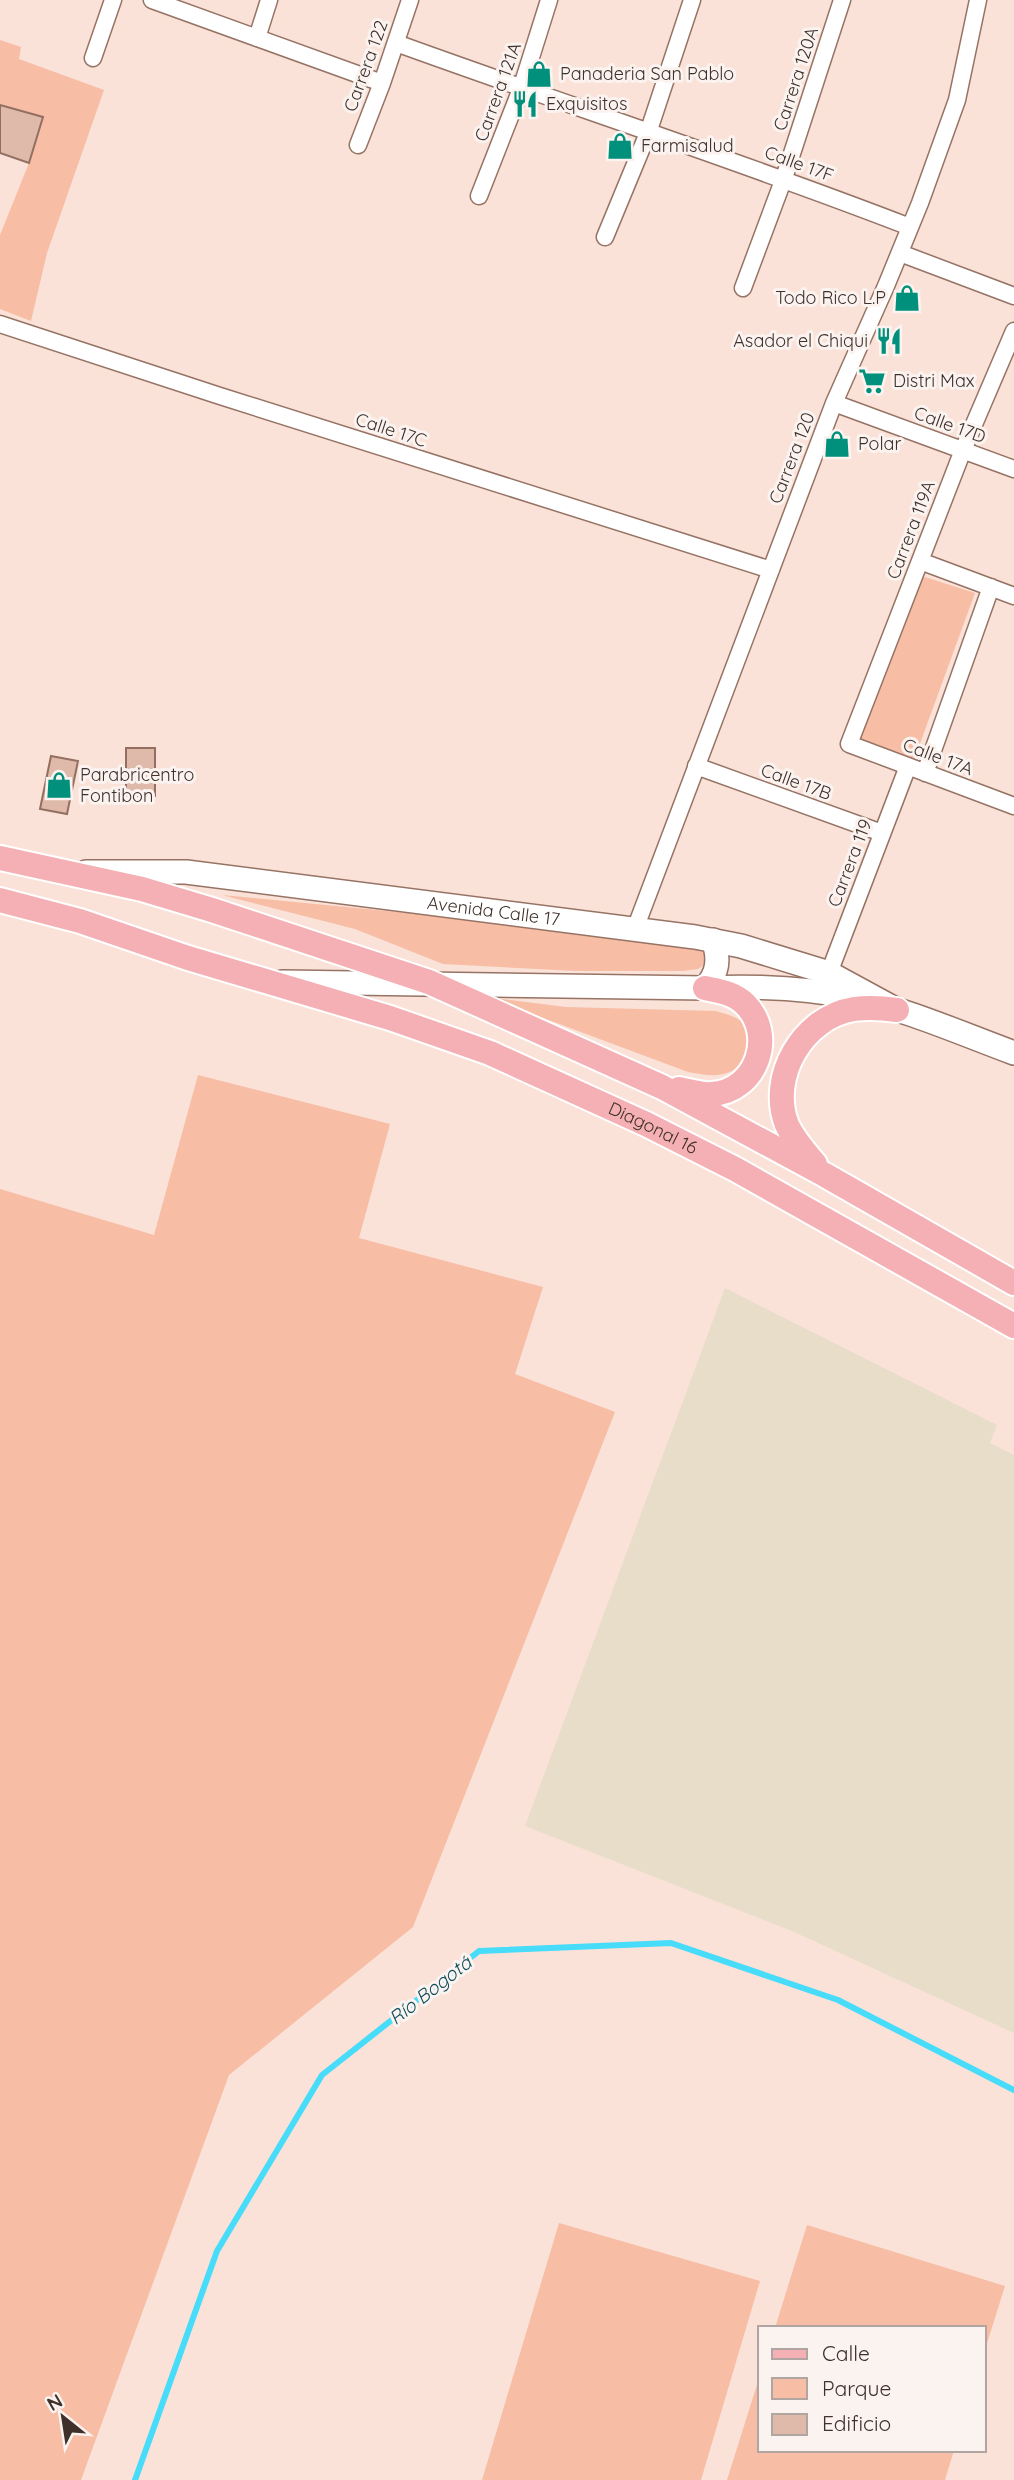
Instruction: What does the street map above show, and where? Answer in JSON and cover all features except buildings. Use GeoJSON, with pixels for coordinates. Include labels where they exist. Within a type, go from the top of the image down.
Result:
{"type":"FeatureCollection","features":[{"type":"Feature","properties":{"kind":"main road","name":"Avenida Calle 17"},"geometry":{"type":"LineString","coordinates":[[0,858],[142,889],[429,982]]}},
{"type":"Feature","properties":{"kind":"main road","name":"Avenida Calle 17"},"geometry":{"type":"LineString","coordinates":[[74,874],[94,870],[186,872],[713,940],[792,960],[829,973],[897,1010]]}},
{"type":"Feature","properties":{"kind":"main road","name":"Avenida Calle 17"},"geometry":{"type":"LineString","coordinates":[[0,900],[80,921],[268,982],[429,982],[705,988],[753,986],[802,989],[850,997],[897,1010],[1014,1053]]}},
{"type":"Feature","properties":{"kind":"main road"},"geometry":{"type":"LineString","coordinates":[[705,988],[712,980],[718,960],[713,940]]}},
{"type":"Feature","properties":{"kind":"main road","name":"Diagonal 16"},"geometry":{"type":"LineString","coordinates":[[268,982],[464,1043],[634,1118],[735,1169],[1014,1326]]}},
{"type":"Feature","properties":{"kind":"main road"},"geometry":{"type":"LineString","coordinates":[[429,982],[662,1087],[825,1175],[1014,1283]]}},
{"type":"Feature","properties":{"kind":"main road"},"geometry":{"type":"LineString","coordinates":[[662,1087],[711,1094],[731,1089],[748,1077],[758,1059],[761,1039],[756,1018],[744,1002],[726,992],[705,988]]}},
{"type":"Feature","properties":{"kind":"main road"},"geometry":{"type":"LineString","coordinates":[[825,1175],[798,1144],[786,1122],[782,1098],[785,1074],[794,1051],[809,1032],[829,1017],[852,1009],[877,1007],[897,1010]]}},
{"type":"Feature","properties":{"kind":"street"},"geometry":{"type":"LineString","coordinates":[[93,58],[113,0]]}},
{"type":"Feature","properties":{"kind":"street"},"geometry":{"type":"LineString","coordinates":[[152,0],[382,83]]}},
{"type":"Feature","properties":{"kind":"street"},"geometry":{"type":"LineString","coordinates":[[257,38],[269,0]]}},
{"type":"Feature","properties":{"kind":"street","name":"Carrera 122"},"geometry":{"type":"LineString","coordinates":[[358,145],[410,0]]}},
{"type":"Feature","properties":{"kind":"street","name":"Carrera 121A"},"geometry":{"type":"LineString","coordinates":[[479,196],[522,89],[550,0]]}},
{"type":"Feature","properties":{"kind":"street"},"geometry":{"type":"LineString","coordinates":[[605,237],[648,133],[692,0]]}},
{"type":"Feature","properties":{"kind":"street","name":"Carrera 120A"},"geometry":{"type":"LineString","coordinates":[[743,288],[784,178],[842,0]]}},
{"type":"Feature","properties":{"kind":"street","name":"Carrera 120"},"geometry":{"type":"LineString","coordinates":[[635,929],[834,403],[900,253],[957,100],[978,0]]}},
{"type":"Feature","properties":{"kind":"street","name":"Calle 17F"},"geometry":{"type":"LineString","coordinates":[[396,43],[648,133],[784,178],[910,227]]}},
{"type":"Feature","properties":{"kind":"street"},"geometry":{"type":"LineString","coordinates":[[900,253],[1013,292]]}},
{"type":"Feature","properties":{"kind":"street","name":"Calle 17C"},"geometry":{"type":"LineString","coordinates":[[0,324],[771,570]]}},
{"type":"Feature","properties":{"kind":"street","name":"Carrera 119A"},"geometry":{"type":"LineString","coordinates":[[849,744],[963,450],[1014,331]]}},
{"type":"Feature","properties":{"kind":"street","name":"Calle 17D"},"geometry":{"type":"LineString","coordinates":[[834,403],[1014,469]]}},
{"type":"Feature","properties":{"kind":"street"},"geometry":{"type":"LineString","coordinates":[[920,561],[1014,596]]}},
{"type":"Feature","properties":{"kind":"street"},"geometry":{"type":"LineString","coordinates":[[925,773],[991,587]]}},
{"type":"Feature","properties":{"kind":"street","name":"Calle 17A"},"geometry":{"type":"LineString","coordinates":[[849,744],[1014,806]]}},
{"type":"Feature","properties":{"kind":"street","name":"Calle 17B"},"geometry":{"type":"LineString","coordinates":[[696,766],[882,833]]}},
{"type":"Feature","properties":{"kind":"street","name":"Carrera 119"},"geometry":{"type":"LineString","coordinates":[[829,973],[908,766]]}},
{"type":"Feature","properties":{"kind":"shaded area"},"geometry":{"type":"Polygon","coordinates":[[[725,1288],[997,1425],[990,1443],[1014,1455],[1014,2033],[792,1931],[525,1826],[725,1288]]]}},
{"type":"Feature","properties":{"kind":"green space"},"geometry":{"type":"Polygon","coordinates":[[[0,40],[21,47],[19,59],[104,90],[47,253],[31,321],[0,309],[0,235],[29,163],[43,118],[0,104],[0,40]]]}},
{"type":"Feature","properties":{"kind":"green space"},"geometry":{"type":"Polygon","coordinates":[[[922,576],[975,593],[914,760],[858,740],[922,576]]]}},
{"type":"Feature","properties":{"kind":"green space"},"geometry":{"type":"Polygon","coordinates":[[[222,895],[519,924],[697,949],[707,955],[706,964],[698,969],[683,971],[575,971],[443,964],[355,929],[222,895]]]}},
{"type":"Feature","properties":{"kind":"green space"},"geometry":{"type":"Polygon","coordinates":[[[487,997],[566,1007],[716,1011],[738,1019],[747,1026],[752,1039],[749,1060],[720,1075],[688,1072],[487,997]]]}},
{"type":"Feature","properties":{"kind":"green space"},"geometry":{"type":"Polygon","coordinates":[[[198,1075],[390,1124],[359,1238],[543,1287],[515,1374],[615,1412],[413,1927],[229,2075],[81,2480],[0,2480],[0,1189],[154,1235],[198,1075]]]}},
{"type":"Feature","properties":{"kind":"green space"},"geometry":{"type":"Polygon","coordinates":[[[559,2223],[760,2281],[701,2480],[482,2480],[559,2223]]]}},
{"type":"Feature","properties":{"kind":"green space"},"geometry":{"type":"Polygon","coordinates":[[[807,2225],[1005,2286],[986,2347],[986,2326],[776,2326],[807,2225]]]}},
{"type":"Feature","properties":{"kind":"green space"},"geometry":{"type":"Polygon","coordinates":[[[758,2381],[758,2452],[953,2452],[945,2480],[727,2480],[758,2381]]]}},
{"type":"Feature","properties":{"kind":"waterway","name":"Río Bogotá"},"geometry":{"type":"LineString","coordinates":[[135,2480],[217,2251],[322,2075],[479,1951],[671,1943],[838,2000],[1014,2090]]}},
{"type":"Feature","properties":{"kind":"place","name":"Panaderia San Pablo"},"geometry":{"type":"Point","coordinates":[539,74]}},
{"type":"Feature","properties":{"kind":"place","name":"Exquisitos"},"geometry":{"type":"Point","coordinates":[525,104]}},
{"type":"Feature","properties":{"kind":"place","name":"Farmisalud"},"geometry":{"type":"Point","coordinates":[620,146]}},
{"type":"Feature","properties":{"kind":"place","name":"Todo Rico L.P"},"geometry":{"type":"Point","coordinates":[907,298]}},
{"type":"Feature","properties":{"kind":"place","name":"Asador el Chiqui"},"geometry":{"type":"Point","coordinates":[889,341]}},
{"type":"Feature","properties":{"kind":"place","name":"Distri Max"},"geometry":{"type":"Point","coordinates":[872,381]}},
{"type":"Feature","properties":{"kind":"place","name":"Polar"},"geometry":{"type":"Point","coordinates":[837,444]}},
{"type":"Feature","properties":{"kind":"place","name":"Parabricentro Fontibon"},"geometry":{"type":"Point","coordinates":[59,785]}}]}
